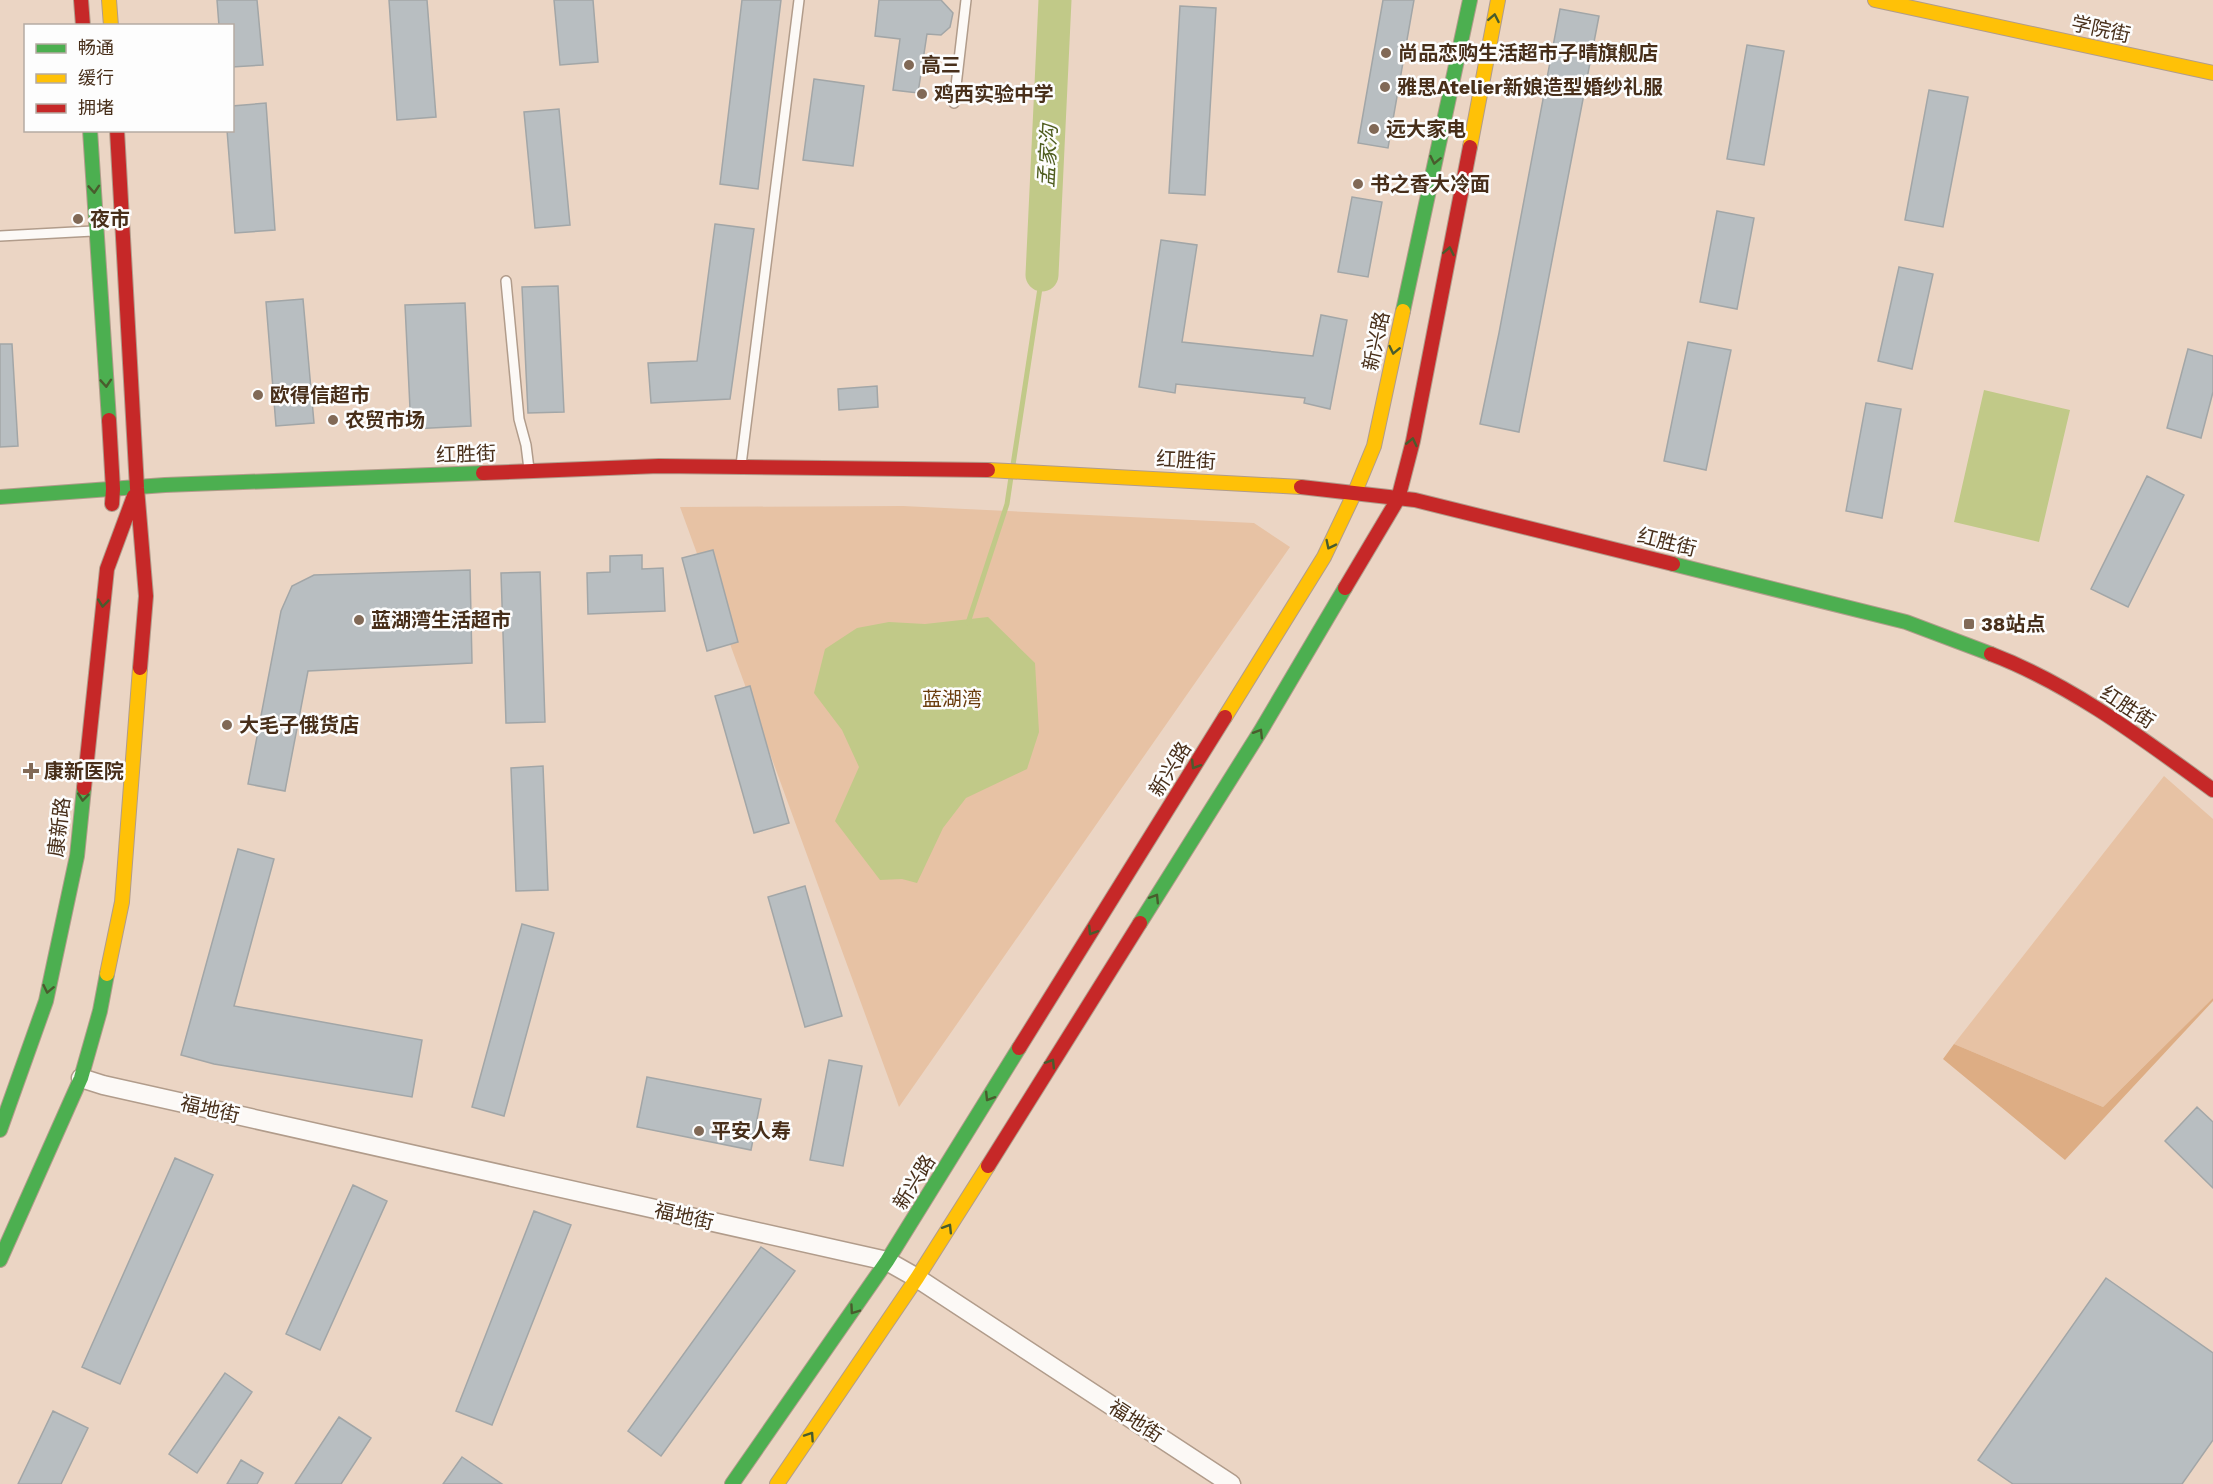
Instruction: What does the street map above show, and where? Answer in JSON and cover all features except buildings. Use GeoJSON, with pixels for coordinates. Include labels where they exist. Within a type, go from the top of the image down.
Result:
{"type":"FeatureCollection","features":[{"type":"Feature","properties":{"kind":"main road"},"geometry":{"type":"LineString","coordinates":[[81,0],[83,24]]}},
{"type":"Feature","properties":{"kind":"main road"},"geometry":{"type":"LineString","coordinates":[[110,0],[111,24]]}},
{"type":"Feature","properties":{"kind":"main road","name":"新兴路"},"geometry":{"type":"LineString","coordinates":[[732,1484],[887,1262],[1324,557],[1374,446],[1470,0]]}},
{"type":"Feature","properties":{"kind":"main road"},"geometry":{"type":"LineString","coordinates":[[777,1484],[916,1278],[1260,732],[1398,499],[1413,441],[1498,0]]}},
{"type":"Feature","properties":{"kind":"main road","name":"学院街"},"geometry":{"type":"LineString","coordinates":[[1875,0],[2213,73]]}},
{"type":"Feature","properties":{"kind":"main road"},"geometry":{"type":"LineString","coordinates":[[90,132],[113,489],[107,569]]}},
{"type":"Feature","properties":{"kind":"main road"},"geometry":{"type":"LineString","coordinates":[[0,1260],[81,1078],[100,1011],[122,902],[146,596],[137,488],[117,132]]}},
{"type":"Feature","properties":{"kind":"main road","name":"红胜街"},"geometry":{"type":"LineString","coordinates":[[0,497],[113,489],[659,466],[933,468],[1068,473],[1355,492],[1415,500],[1906,621],[2011,662],[2114,718],[2213,790]]}},
{"type":"Feature","properties":{"kind":"main road","name":"康新路"},"geometry":{"type":"LineString","coordinates":[[0,1130],[46,1000],[76,856],[107,569],[137,488]]}},
{"type":"Feature","properties":{"kind":"street","name":"福地街"},"geometry":{"type":"LineString","coordinates":[[81,1078],[887,1262],[916,1278],[1231,1484]]}},
{"type":"Feature","properties":{"kind":"lane"},"geometry":{"type":"LineString","coordinates":[[741,467],[799,0]]}},
{"type":"Feature","properties":{"kind":"lane"},"geometry":{"type":"LineString","coordinates":[[954,103],[966,0]]}},
{"type":"Feature","properties":{"kind":"lane"},"geometry":{"type":"LineString","coordinates":[[0,236],[96,231]]}},
{"type":"Feature","properties":{"kind":"lane"},"geometry":{"type":"LineString","coordinates":[[506,281],[519,419],[526,445],[529,471]]}},
{"type":"Feature","properties":{"kind":"green space","name":"蓝湖湾"},"geometry":{"type":"Polygon","coordinates":[[[903,506],[1254,523],[1290,547],[899,1107],[680,507],[903,506]]]}},
{"type":"Feature","properties":{"kind":"green space"},"geometry":{"type":"Polygon","coordinates":[[[2164,776],[2213,819],[2213,998],[2103,1107],[1954,1044],[2164,776]]]}},
{"type":"Feature","properties":{"kind":"shaded area"},"geometry":{"type":"Polygon","coordinates":[[[1984,390],[2070,410],[2039,542],[1954,522],[1984,390]]]}},
{"type":"Feature","properties":{"kind":"shaded area","name":"蓝湖湾"},"geometry":{"type":"Polygon","coordinates":[[[988,617],[1035,663],[1039,732],[1027,769],[966,798],[943,828],[917,883],[902,879],[880,880],[835,821],[859,767],[842,730],[814,693],[825,649],[857,628],[889,622],[925,624],[988,617]]]}},
{"type":"Feature","properties":{"kind":"shaded area"},"geometry":{"type":"Polygon","coordinates":[[[2213,998],[2213,1001],[2065,1160],[1943,1059],[1954,1044],[2103,1107],[2213,998]]]}},
{"type":"Feature","properties":{"kind":"waterway","name":"孟家沟"},"geometry":{"type":"LineString","coordinates":[[1042,275],[1055,0]]}},
{"type":"Feature","properties":{"kind":"waterway"},"geometry":{"type":"LineString","coordinates":[[1013,465],[1042,275]]}},
{"type":"Feature","properties":{"kind":"waterway"},"geometry":{"type":"LineString","coordinates":[[968,623],[1007,504],[1011,477]]}},
{"type":"Feature","properties":{"kind":"traffic: fast"},"geometry":{"type":"LineString","coordinates":[[1403,311],[1470,0]]}},
{"type":"Feature","properties":{"kind":"traffic: fast"},"geometry":{"type":"LineString","coordinates":[[90,132],[109,420]]}},
{"type":"Feature","properties":{"kind":"traffic: fast"},"geometry":{"type":"LineString","coordinates":[[0,497],[165,485],[483,473]]}},
{"type":"Feature","properties":{"kind":"traffic: fast"},"geometry":{"type":"LineString","coordinates":[[1673,564],[1906,622],[1991,654]]}},
{"type":"Feature","properties":{"kind":"traffic: fast"},"geometry":{"type":"LineString","coordinates":[[1140,923],[1260,732],[1345,588]]}},
{"type":"Feature","properties":{"kind":"traffic: fast"},"geometry":{"type":"LineString","coordinates":[[0,1130],[46,1001],[77,856],[84,788]]}},
{"type":"Feature","properties":{"kind":"traffic: fast"},"geometry":{"type":"LineString","coordinates":[[0,1260],[81,1078],[100,1011],[107,974]]}},
{"type":"Feature","properties":{"kind":"traffic: fast"},"geometry":{"type":"LineString","coordinates":[[732,1484],[887,1261],[1019,1048]]}},
{"type":"Feature","properties":{"kind":"traffic: slow"},"geometry":{"type":"LineString","coordinates":[[109,0],[111,24]]}},
{"type":"Feature","properties":{"kind":"traffic: slow"},"geometry":{"type":"LineString","coordinates":[[1470,147],[1498,0]]}},
{"type":"Feature","properties":{"kind":"traffic: slow"},"geometry":{"type":"LineString","coordinates":[[1875,0],[2213,73]]}},
{"type":"Feature","properties":{"kind":"traffic: slow"},"geometry":{"type":"LineString","coordinates":[[1225,717],[1324,557],[1355,492],[1374,446],[1403,311]]}},
{"type":"Feature","properties":{"kind":"traffic: slow"},"geometry":{"type":"LineString","coordinates":[[988,470],[1301,487]]}},
{"type":"Feature","properties":{"kind":"traffic: slow"},"geometry":{"type":"LineString","coordinates":[[107,974],[122,902],[140,668]]}},
{"type":"Feature","properties":{"kind":"traffic: slow"},"geometry":{"type":"LineString","coordinates":[[777,1484],[917,1278],[988,1166]]}},
{"type":"Feature","properties":{"kind":"traffic: jam"},"geometry":{"type":"LineString","coordinates":[[81,0],[83,24]]}},
{"type":"Feature","properties":{"kind":"traffic: jam"},"geometry":{"type":"LineString","coordinates":[[117,132],[137,488],[146,596],[140,668]]}},
{"type":"Feature","properties":{"kind":"traffic: jam"},"geometry":{"type":"LineString","coordinates":[[1345,588],[1398,499],[1413,441],[1470,147]]}},
{"type":"Feature","properties":{"kind":"traffic: jam"},"geometry":{"type":"LineString","coordinates":[[109,420],[112,504]]}},
{"type":"Feature","properties":{"kind":"traffic: jam"},"geometry":{"type":"LineString","coordinates":[[483,473],[659,466],[988,470]]}},
{"type":"Feature","properties":{"kind":"traffic: jam"},"geometry":{"type":"LineString","coordinates":[[1301,487],[1415,500],[1673,564]]}},
{"type":"Feature","properties":{"kind":"traffic: jam"},"geometry":{"type":"LineString","coordinates":[[84,788],[107,569],[134,496]]}},
{"type":"Feature","properties":{"kind":"traffic: jam"},"geometry":{"type":"LineString","coordinates":[[1991,654],[2050,681],[2106,714],[2213,790]]}},
{"type":"Feature","properties":{"kind":"traffic: jam"},"geometry":{"type":"LineString","coordinates":[[1019,1048],[1225,717]]}},
{"type":"Feature","properties":{"kind":"traffic: jam"},"geometry":{"type":"LineString","coordinates":[[988,1166],[1140,923]]}},
{"type":"Feature","properties":{"kind":"place","name":"尚品恋购生活超市子晴旗舰店"},"geometry":{"type":"Point","coordinates":[1386,53]}},
{"type":"Feature","properties":{"kind":"place","name":"高三"},"geometry":{"type":"Point","coordinates":[909,65]}},
{"type":"Feature","properties":{"kind":"place","name":"雅思Atelier新娘造型婚纱礼服"},"geometry":{"type":"Point","coordinates":[1385,87]}},
{"type":"Feature","properties":{"kind":"place","name":"鸡西实验中学"},"geometry":{"type":"Point","coordinates":[922,94]}},
{"type":"Feature","properties":{"kind":"place","name":"远大家电"},"geometry":{"type":"Point","coordinates":[1374,129]}},
{"type":"Feature","properties":{"kind":"place","name":"书之香大冷面"},"geometry":{"type":"Point","coordinates":[1358,184]}},
{"type":"Feature","properties":{"kind":"place","name":"夜市"},"geometry":{"type":"Point","coordinates":[78,219]}},
{"type":"Feature","properties":{"kind":"place","name":"欧得信超市"},"geometry":{"type":"Point","coordinates":[258,395]}},
{"type":"Feature","properties":{"kind":"place","name":"农贸市场"},"geometry":{"type":"Point","coordinates":[333,420]}},
{"type":"Feature","properties":{"kind":"place","name":"蓝湖湾生活超市"},"geometry":{"type":"Point","coordinates":[359,620]}},
{"type":"Feature","properties":{"kind":"place","name":"38站点"},"geometry":{"type":"Point","coordinates":[1969,624]}},
{"type":"Feature","properties":{"kind":"place","name":"大毛子俄货店"},"geometry":{"type":"Point","coordinates":[227,725]}},
{"type":"Feature","properties":{"kind":"place","name":"康新医院"},"geometry":{"type":"Point","coordinates":[31,771]}},
{"type":"Feature","properties":{"kind":"place","name":"平安人寿"},"geometry":{"type":"Point","coordinates":[699,1131]}}]}
